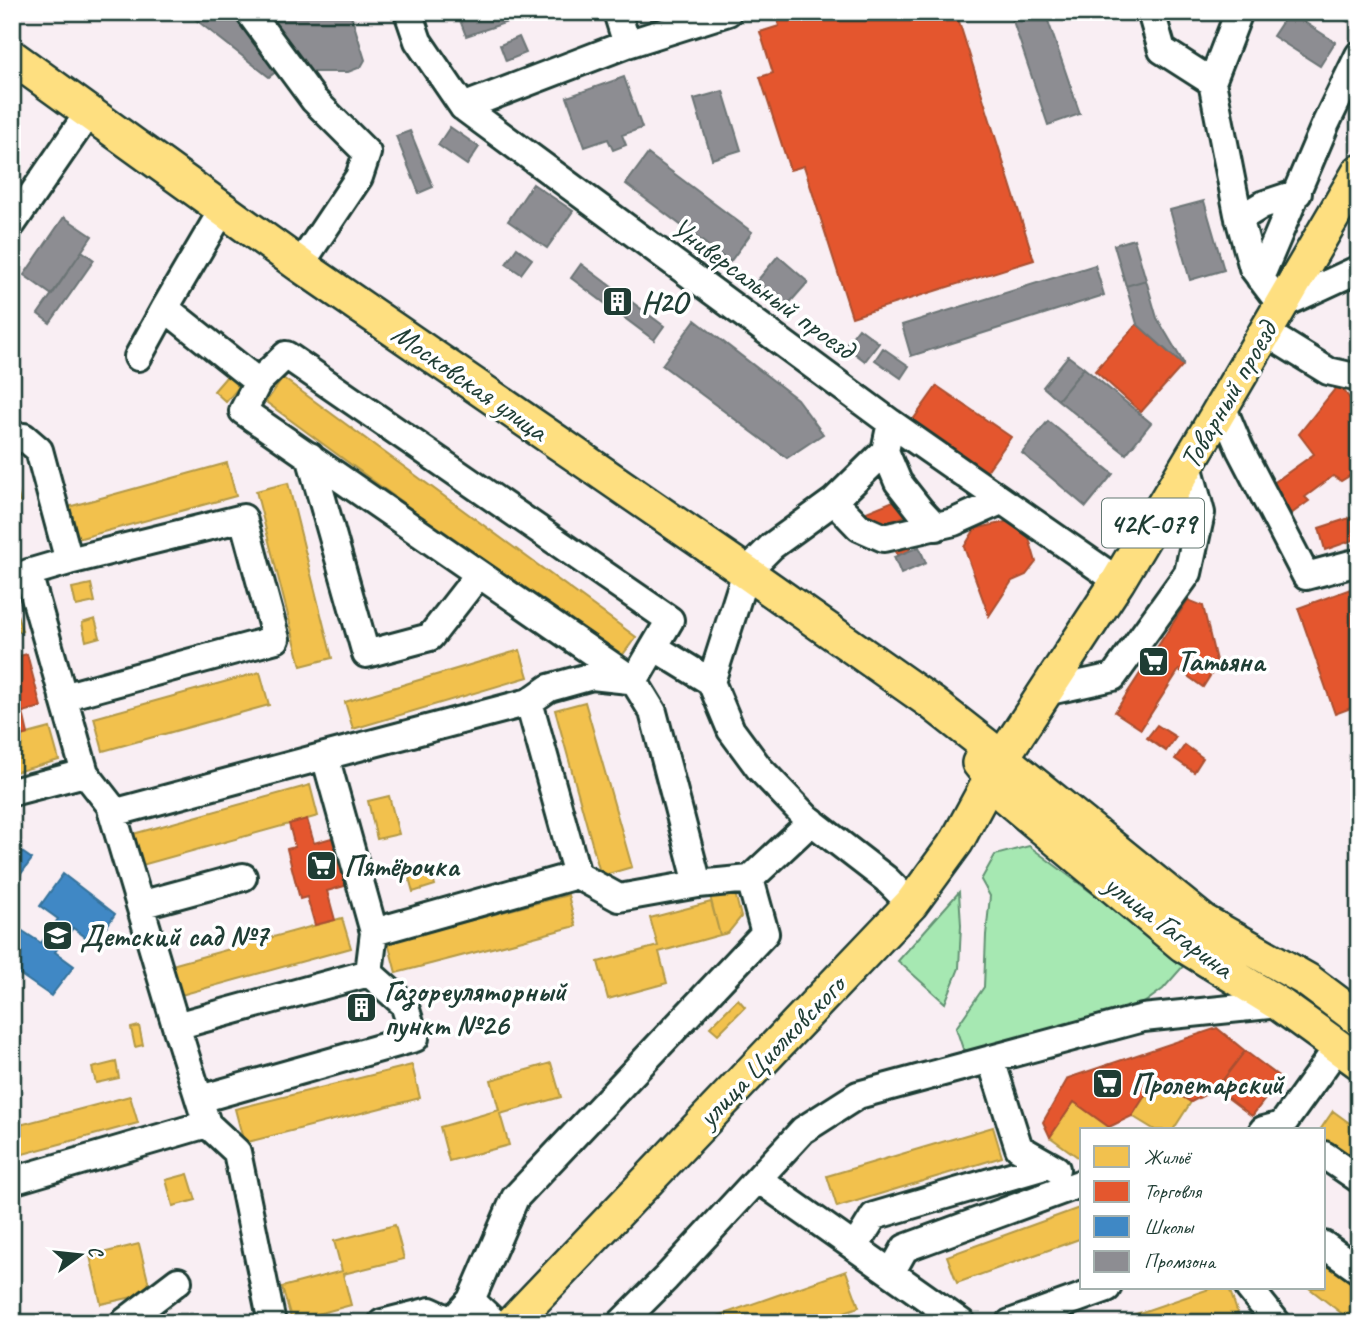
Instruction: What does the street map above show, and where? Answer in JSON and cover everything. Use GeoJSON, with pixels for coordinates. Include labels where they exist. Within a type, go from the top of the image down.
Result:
{"type":"FeatureCollection","features":[{"type":"Feature","properties":{"kind":"main road","name":"Московская улица"},"geometry":{"type":"LineString","coordinates":[[12,57],[300,265],[932,703],[997,767]]}},
{"type":"Feature","properties":{"kind":"main road","name":"Товарный проезд"},"geometry":{"type":"LineString","coordinates":[[997,767],[1118,581],[1359,172]]}},
{"type":"Feature","properties":{"kind":"main road","name":"улица Циолковского"},"geometry":{"type":"LineString","coordinates":[[512,1323],[911,904],[957,841],[997,767]]}},
{"type":"Feature","properties":{"kind":"main road","name":"улица Гагарина"},"geometry":{"type":"LineString","coordinates":[[997,767],[1006,797],[1183,944],[1279,1004],[1347,1054]]}},
{"type":"Feature","properties":{"kind":"main road","name":"улица Гагарина"},"geometry":{"type":"LineString","coordinates":[[997,767],[1203,921],[1307,980],[1359,1019]]}},
{"type":"Feature","properties":{"kind":"street"},"geometry":{"type":"LineString","coordinates":[[249,12],[314,100],[367,153],[359,177],[300,265]]}},
{"type":"Feature","properties":{"kind":"street","name":"Универсальный проезд"},"geometry":{"type":"LineString","coordinates":[[408,12],[418,41],[463,107],[891,423],[1118,581]]}},
{"type":"Feature","properties":{"kind":"street"},"geometry":{"type":"LineString","coordinates":[[617,12],[627,44]]}},
{"type":"Feature","properties":{"kind":"street"},"geometry":{"type":"LineString","coordinates":[[463,107],[627,44],[728,12]]}},
{"type":"Feature","properties":{"kind":"street"},"geometry":{"type":"LineString","coordinates":[[1152,12],[1163,50],[1212,82]]}},
{"type":"Feature","properties":{"kind":"street"},"geometry":{"type":"LineString","coordinates":[[1240,12],[1212,82],[1239,219],[1253,268],[1260,278],[1273,319],[1328,371],[1359,378]]}},
{"type":"Feature","properties":{"kind":"street"},"geometry":{"type":"LineString","coordinates":[[1260,278],[1326,123],[1359,55]]}},
{"type":"Feature","properties":{"kind":"street"},"geometry":{"type":"LineString","coordinates":[[12,225],[89,112]]}},
{"type":"Feature","properties":{"kind":"street"},"geometry":{"type":"LineString","coordinates":[[1239,219],[1262,205],[1298,193]]}},
{"type":"Feature","properties":{"kind":"street"},"geometry":{"type":"LineString","coordinates":[[138,357],[223,209]]}},
{"type":"Feature","properties":{"kind":"street"},"geometry":{"type":"LineString","coordinates":[[1273,319],[1359,269]]}},
{"type":"Feature","properties":{"kind":"street"},"geometry":{"type":"LineString","coordinates":[[165,309],[258,382]]}},
{"type":"Feature","properties":{"kind":"street"},"geometry":{"type":"LineString","coordinates":[[634,681],[670,620],[286,355],[258,382],[243,411],[634,681],[653,712],[698,884]]}},
{"type":"Feature","properties":{"kind":"street"},"geometry":{"type":"LineString","coordinates":[[1222,406],[1240,449],[1306,576],[1359,564]]}},
{"type":"Feature","properties":{"kind":"street"},"geometry":{"type":"LineString","coordinates":[[711,682],[746,572],[772,546],[834,501],[885,451],[891,423]]}},
{"type":"Feature","properties":{"kind":"street"},"geometry":{"type":"LineString","coordinates":[[12,441],[24,438],[39,450],[69,561]]}},
{"type":"Feature","properties":{"kind":"street"},"geometry":{"type":"LineString","coordinates":[[885,451],[898,482],[936,527]]}},
{"type":"Feature","properties":{"kind":"street"},"geometry":{"type":"LineString","coordinates":[[310,456],[366,654],[430,637],[479,573]]}},
{"type":"Feature","properties":{"kind":"street"},"geometry":{"type":"LineString","coordinates":[[1045,692],[1113,677],[1188,573],[1201,513],[1188,465]]}},
{"type":"Feature","properties":{"kind":"street"},"geometry":{"type":"LineString","coordinates":[[834,501],[859,527],[884,538],[954,522],[1001,501]]}},
{"type":"Feature","properties":{"kind":"street"},"geometry":{"type":"LineString","coordinates":[[63,697],[275,639],[243,518],[69,561],[20,568],[85,773],[110,805],[113,813],[204,1112],[237,1152],[272,1323]]}},
{"type":"Feature","properties":{"kind":"street"},"geometry":{"type":"LineString","coordinates":[[654,647],[711,682],[731,730],[759,768],[812,821],[886,879],[911,904]]}},
{"type":"Feature","properties":{"kind":"street"},"geometry":{"type":"LineString","coordinates":[[113,813],[529,702],[549,688],[592,676],[634,681]]}},
{"type":"Feature","properties":{"kind":"street"},"geometry":{"type":"LineString","coordinates":[[529,702],[577,875]]}},
{"type":"Feature","properties":{"kind":"street"},"geometry":{"type":"LineString","coordinates":[[325,756],[374,932],[369,973]]}},
{"type":"Feature","properties":{"kind":"street"},"geometry":{"type":"LineString","coordinates":[[12,792],[85,773]]}},
{"type":"Feature","properties":{"kind":"street"},"geometry":{"type":"LineString","coordinates":[[374,932],[577,875],[619,898],[750,878],[812,821]]}},
{"type":"Feature","properties":{"kind":"street"},"geometry":{"type":"LineString","coordinates":[[140,905],[243,877]]}},
{"type":"Feature","properties":{"kind":"street"},"geometry":{"type":"LineString","coordinates":[[382,1323],[430,1311],[451,1322],[471,1300],[515,1198],[765,933],[750,878]]}},
{"type":"Feature","properties":{"kind":"street"},"geometry":{"type":"LineString","coordinates":[[176,1026],[369,973]]}},
{"type":"Feature","properties":{"kind":"street"},"geometry":{"type":"LineString","coordinates":[[12,1181],[415,1038],[404,1004],[369,973]]}},
{"type":"Feature","properties":{"kind":"street"},"geometry":{"type":"LineString","coordinates":[[621,1323],[803,1130],[858,1095],[1143,1018],[1279,1004]]}},
{"type":"Feature","properties":{"kind":"street"},"geometry":{"type":"LineString","coordinates":[[1278,1128],[1332,1055],[1347,1054]]}},
{"type":"Feature","properties":{"kind":"street"},"geometry":{"type":"LineString","coordinates":[[992,1060],[1019,1148],[1080,1182]]}},
{"type":"Feature","properties":{"kind":"street"},"geometry":{"type":"LineString","coordinates":[[1326,1156],[1359,1180]]}},
{"type":"Feature","properties":{"kind":"street"},"geometry":{"type":"LineString","coordinates":[[855,1247],[874,1216],[1048,1165]]}},
{"type":"Feature","properties":{"kind":"street"},"geometry":{"type":"LineString","coordinates":[[758,1179],[891,1273],[935,1315],[962,1323]]}},
{"type":"Feature","properties":{"kind":"street"},"geometry":{"type":"LineString","coordinates":[[891,1273],[905,1248],[1080,1184]]}},
{"type":"Feature","properties":{"kind":"street"},"geometry":{"type":"LineString","coordinates":[[1326,1246],[1359,1270]]}},
{"type":"Feature","properties":{"kind":"street"},"geometry":{"type":"LineString","coordinates":[[123,1323],[178,1281]]}},
{"type":"Feature","properties":{"kind":"street"},"geometry":{"type":"LineString","coordinates":[[1010,1323],[1101,1290]]}},
{"type":"Feature","properties":{"kind":"street"},"geometry":{"type":"LineString","coordinates":[[1252,1290],[1277,1323]]}},
{"type":"Feature","properties":{"kind":"street"},"geometry":{"type":"LineString","coordinates":[[471,1300],[495,1323]]}},
{"type":"Feature","properties":{"kind":"green space"},"geometry":{"type":"Polygon","coordinates":[[[1029,846],[1186,963],[1163,989],[1137,1008],[976,1055],[963,1049],[956,1028],[984,987],[990,896],[981,880],[995,855],[1029,846]]]}},
{"type":"Feature","properties":{"kind":"green space"},"geometry":{"type":"Polygon","coordinates":[[[959,892],[959,968],[945,1003],[898,961],[959,892]]]}},
{"type":"Feature","properties":{"kind":"building: Жильё"},"geometry":{"type":"Polygon","coordinates":[[[227,376],[239,387],[226,402],[214,391],[227,376]]]}},
{"type":"Feature","properties":{"kind":"building: Жильё"},"geometry":{"type":"Polygon","coordinates":[[[283,378],[636,637],[618,661],[266,402],[283,378]]]}},
{"type":"Feature","properties":{"kind":"building: Жильё"},"geometry":{"type":"Polygon","coordinates":[[[227,463],[236,496],[70,541],[61,509],[227,463]]]}},
{"type":"Feature","properties":{"kind":"building: Жильё"},"geometry":{"type":"Polygon","coordinates":[[[12,472],[20,502],[12,504],[12,472]]]}},
{"type":"Feature","properties":{"kind":"building: Жильё"},"geometry":{"type":"Polygon","coordinates":[[[288,483],[332,658],[301,666],[256,491],[288,483]]]}},
{"type":"Feature","properties":{"kind":"building: Жильё"},"geometry":{"type":"Polygon","coordinates":[[[91,584],[95,602],[76,606],[72,588],[91,584]]]}},
{"type":"Feature","properties":{"kind":"building: Жильё"},"geometry":{"type":"Polygon","coordinates":[[[12,597],[22,631],[12,634],[12,597]]]}},
{"type":"Feature","properties":{"kind":"building: Жильё"},"geometry":{"type":"Polygon","coordinates":[[[95,619],[100,637],[86,641],[82,623],[95,619]]]}},
{"type":"Feature","properties":{"kind":"building: Жильё"},"geometry":{"type":"Polygon","coordinates":[[[520,650],[528,677],[353,729],[345,702],[520,650]]]}},
{"type":"Feature","properties":{"kind":"building: Жильё"},"geometry":{"type":"Polygon","coordinates":[[[260,672],[269,705],[103,751],[94,718],[260,672]]]}},
{"type":"Feature","properties":{"kind":"building: Жильё"},"geometry":{"type":"Polygon","coordinates":[[[585,702],[632,867],[601,876],[555,710],[585,702]]]}},
{"type":"Feature","properties":{"kind":"building: Жильё"},"geometry":{"type":"Polygon","coordinates":[[[50,728],[59,760],[12,773],[12,738],[50,728]]]}},
{"type":"Feature","properties":{"kind":"building: Жильё"},"geometry":{"type":"Polygon","coordinates":[[[310,785],[318,816],[142,865],[133,834],[310,785]]]}},
{"type":"Feature","properties":{"kind":"building: Жильё"},"geometry":{"type":"Polygon","coordinates":[[[389,796],[399,834],[377,839],[368,801],[389,796]]]}},
{"type":"Feature","properties":{"kind":"building: Жильё"},"geometry":{"type":"Polygon","coordinates":[[[430,867],[435,885],[413,892],[408,874],[430,867]]]}},
{"type":"Feature","properties":{"kind":"building: Жильё"},"geometry":{"type":"Polygon","coordinates":[[[734,889],[741,917],[728,933],[720,935],[710,896],[734,889]]]}},
{"type":"Feature","properties":{"kind":"building: Жильё"},"geometry":{"type":"Polygon","coordinates":[[[568,895],[576,926],[396,973],[388,942],[568,895]]]}},
{"type":"Feature","properties":{"kind":"building: Жильё"},"geometry":{"type":"Polygon","coordinates":[[[711,902],[720,935],[659,952],[667,983],[608,999],[598,962],[658,946],[650,918],[711,902]]]}},
{"type":"Feature","properties":{"kind":"building: Жильё"},"geometry":{"type":"Polygon","coordinates":[[[342,918],[351,948],[181,995],[172,965],[342,918]]]}},
{"type":"Feature","properties":{"kind":"building: Жильё","name":"Газореуляторный пункт №26"},"geometry":{"type":"Polygon","coordinates":[[[366,999],[370,1014],[355,1018],[351,1003],[366,999]]]}},
{"type":"Feature","properties":{"kind":"building: Жильё"},"geometry":{"type":"Polygon","coordinates":[[[738,999],[745,1007],[718,1034],[710,1027],[738,999]]]}},
{"type":"Feature","properties":{"kind":"building: Жильё"},"geometry":{"type":"Polygon","coordinates":[[[139,1026],[143,1045],[135,1047],[131,1028],[139,1026]]]}},
{"type":"Feature","properties":{"kind":"building: Жильё"},"geometry":{"type":"Polygon","coordinates":[[[116,1062],[119,1078],[96,1083],[92,1068],[116,1062]]]}},
{"type":"Feature","properties":{"kind":"building: Жильё"},"geometry":{"type":"Polygon","coordinates":[[[551,1063],[561,1097],[500,1114],[509,1145],[449,1161],[440,1127],[499,1110],[491,1080],[551,1063]]]}},
{"type":"Feature","properties":{"kind":"building: Жильё"},"geometry":{"type":"Polygon","coordinates":[[[412,1065],[420,1098],[244,1143],[235,1109],[412,1065]]]}},
{"type":"Feature","properties":{"kind":"building: Жильё"},"geometry":{"type":"Polygon","coordinates":[[[1155,1080],[1191,1102],[1174,1128],[1152,1128],[1132,1116],[1155,1080]]]}},
{"type":"Feature","properties":{"kind":"building: Жильё"},"geometry":{"type":"Polygon","coordinates":[[[130,1096],[138,1123],[12,1157],[12,1127],[130,1096]]]}},
{"type":"Feature","properties":{"kind":"building: Жильё"},"geometry":{"type":"Polygon","coordinates":[[[1074,1102],[1109,1127],[1080,1128],[1080,1159],[1050,1137],[1074,1102]]]}},
{"type":"Feature","properties":{"kind":"building: Жильё"},"geometry":{"type":"Polygon","coordinates":[[[1333,1111],[1359,1130],[1359,1169],[1326,1144],[1326,1128],[1321,1128],[1333,1111]]]}},
{"type":"Feature","properties":{"kind":"building: Жильё"},"geometry":{"type":"Polygon","coordinates":[[[993,1127],[1002,1157],[837,1207],[827,1176],[993,1127]]]}},
{"type":"Feature","properties":{"kind":"building: Жильё"},"geometry":{"type":"Polygon","coordinates":[[[188,1174],[196,1200],[173,1206],[166,1180],[188,1174]]]}},
{"type":"Feature","properties":{"kind":"building: Жильё"},"geometry":{"type":"Polygon","coordinates":[[[1080,1208],[1080,1239],[957,1283],[947,1256],[1080,1208]]]}},
{"type":"Feature","properties":{"kind":"building: Жильё"},"geometry":{"type":"Polygon","coordinates":[[[395,1225],[404,1259],[343,1274],[351,1305],[292,1321],[282,1287],[342,1271],[334,1241],[395,1225]]]}},
{"type":"Feature","properties":{"kind":"building: Жильё"},"geometry":{"type":"Polygon","coordinates":[[[139,1244],[151,1293],[101,1304],[90,1256],[139,1244]]]}},
{"type":"Feature","properties":{"kind":"building: Жильё"},"geometry":{"type":"Polygon","coordinates":[[[1326,1262],[1359,1288],[1359,1323],[1354,1323],[1312,1290],[1326,1290],[1326,1262]]]}},
{"type":"Feature","properties":{"kind":"building: Жильё"},"geometry":{"type":"Polygon","coordinates":[[[846,1271],[859,1307],[841,1313],[845,1323],[829,1323],[827,1318],[814,1323],[698,1323],[846,1271]]]}},
{"type":"Feature","properties":{"kind":"building: Жильё"},"geometry":{"type":"Polygon","coordinates":[[[1206,1290],[1230,1290],[1238,1314],[1211,1323],[1110,1323],[1206,1290]]]}},
{"type":"Feature","properties":{"kind":"building: Торговля"},"geometry":{"type":"Polygon","coordinates":[[[775,12],[956,12],[1034,260],[852,317],[804,166],[790,170],[760,77],[773,73],[760,32],[779,26],[775,12]]]}},
{"type":"Feature","properties":{"kind":"building: Торговля"},"geometry":{"type":"Polygon","coordinates":[[[1137,324],[1183,365],[1141,412],[1095,371],[1137,324]]]}},
{"type":"Feature","properties":{"kind":"building: Торговля"},"geometry":{"type":"Polygon","coordinates":[[[1339,384],[1359,411],[1359,470],[1341,481],[1333,476],[1305,497],[1309,501],[1291,514],[1272,484],[1314,454],[1299,434],[1339,384]]]}},
{"type":"Feature","properties":{"kind":"building: Торговля"},"geometry":{"type":"Polygon","coordinates":[[[937,386],[1011,437],[984,475],[910,424],[937,386]]]}},
{"type":"Feature","properties":{"kind":"building: Торговля"},"geometry":{"type":"Polygon","coordinates":[[[903,497],[910,514],[897,519],[910,551],[898,556],[884,524],[871,530],[864,513],[903,497]]]}},
{"type":"Feature","properties":{"kind":"building: Торговля"},"geometry":{"type":"Polygon","coordinates":[[[1359,515],[1359,538],[1325,550],[1319,528],[1359,515]]]}},
{"type":"Feature","properties":{"kind":"building: Торговля"},"geometry":{"type":"Polygon","coordinates":[[[1009,521],[1029,538],[1036,562],[1026,575],[1012,581],[989,616],[964,547],[975,529],[1009,521]]]}},
{"type":"Feature","properties":{"kind":"building: Торговля"},"geometry":{"type":"Polygon","coordinates":[[[1359,586],[1359,705],[1335,714],[1298,608],[1359,586]]]}},
{"type":"Feature","properties":{"kind":"building: Торговля"},"geometry":{"type":"Polygon","coordinates":[[[1188,600],[1203,606],[1217,665],[1203,687],[1179,670],[1141,729],[1115,712],[1188,600]]]}},
{"type":"Feature","properties":{"kind":"building: Торговля"},"geometry":{"type":"Polygon","coordinates":[[[27,654],[41,707],[23,712],[28,734],[14,738],[12,658],[27,654]]]}},
{"type":"Feature","properties":{"kind":"building: Торговля"},"geometry":{"type":"Polygon","coordinates":[[[1157,725],[1176,737],[1166,751],[1147,738],[1157,725]]]}},
{"type":"Feature","properties":{"kind":"building: Торговля"},"geometry":{"type":"Polygon","coordinates":[[[1185,745],[1203,758],[1194,772],[1175,759],[1185,745]]]}},
{"type":"Feature","properties":{"kind":"building: Торговля","name":"Пятёрочка"},"geometry":{"type":"Polygon","coordinates":[[[307,819],[314,843],[342,835],[355,883],[327,891],[335,920],[315,925],[307,897],[300,899],[287,849],[295,847],[289,824],[307,819]]]}},
{"type":"Feature","properties":{"kind":"building: Торговля","name":"Пролетарский"},"geometry":{"type":"Polygon","coordinates":[[[1217,1028],[1245,1051],[1216,1089],[1191,1102],[1155,1080],[1132,1116],[1109,1127],[1074,1102],[1050,1137],[1043,1122],[1068,1078],[1217,1028]]]}},
{"type":"Feature","properties":{"kind":"building: Торговля"},"geometry":{"type":"Polygon","coordinates":[[[1245,1051],[1281,1078],[1252,1116],[1216,1089],[1245,1051]]]}},
{"type":"Feature","properties":{"kind":"building: Школы","name":"Детский сад №7"},"geometry":{"type":"Polygon","coordinates":[[[12,845],[32,859],[12,886],[12,845]]]}},
{"type":"Feature","properties":{"kind":"building: Школы","name":"Детский сад №7"},"geometry":{"type":"Polygon","coordinates":[[[63,874],[115,914],[95,944],[73,928],[55,952],[74,966],[51,996],[12,969],[12,924],[41,943],[58,919],[40,906],[63,874]]]}},
{"type":"Feature","properties":{"kind":"building: Промзона"},"geometry":{"type":"Polygon","coordinates":[[[186,12],[239,12],[281,68],[269,77],[186,12]]]}},
{"type":"Feature","properties":{"kind":"building: Промзона"},"geometry":{"type":"Polygon","coordinates":[[[261,12],[350,12],[365,60],[361,67],[348,72],[305,72],[261,12]]]}},
{"type":"Feature","properties":{"kind":"building: Промзона"},"geometry":{"type":"Polygon","coordinates":[[[457,12],[537,12],[466,36],[457,12]]]}},
{"type":"Feature","properties":{"kind":"building: Промзона"},"geometry":{"type":"Polygon","coordinates":[[[648,12],[686,12],[652,23],[648,12]]]}},
{"type":"Feature","properties":{"kind":"building: Промзона"},"geometry":{"type":"Polygon","coordinates":[[[1010,12],[1045,12],[1080,114],[1048,125],[1010,12]]]}},
{"type":"Feature","properties":{"kind":"building: Промзона"},"geometry":{"type":"Polygon","coordinates":[[[1289,12],[1335,42],[1320,66],[1273,36],[1289,12]]]}},
{"type":"Feature","properties":{"kind":"building: Промзона"},"geometry":{"type":"Polygon","coordinates":[[[1334,12],[1356,12],[1348,22],[1334,12]]]}},
{"type":"Feature","properties":{"kind":"building: Промзона"},"geometry":{"type":"Polygon","coordinates":[[[519,37],[526,53],[506,61],[500,45],[519,37]]]}},
{"type":"Feature","properties":{"kind":"building: Промзона"},"geometry":{"type":"Polygon","coordinates":[[[624,77],[642,128],[622,135],[626,145],[613,150],[608,139],[585,147],[567,97],[624,77]]]}},
{"type":"Feature","properties":{"kind":"building: Промзона"},"geometry":{"type":"Polygon","coordinates":[[[723,91],[741,150],[712,159],[694,99],[723,91]]]}},
{"type":"Feature","properties":{"kind":"building: Промзона"},"geometry":{"type":"Polygon","coordinates":[[[450,127],[479,147],[467,165],[438,145],[450,127]]]}},
{"type":"Feature","properties":{"kind":"building: Промзона"},"geometry":{"type":"Polygon","coordinates":[[[410,131],[433,187],[419,193],[396,136],[410,131]]]}},
{"type":"Feature","properties":{"kind":"building: Промзона"},"geometry":{"type":"Polygon","coordinates":[[[648,154],[752,232],[730,262],[626,184],[648,154]]]}},
{"type":"Feature","properties":{"kind":"building: Промзона"},"geometry":{"type":"Polygon","coordinates":[[[533,184],[573,211],[547,248],[508,221],[533,184]]]}},
{"type":"Feature","properties":{"kind":"building: Промзона"},"geometry":{"type":"Polygon","coordinates":[[[1204,201],[1224,270],[1190,280],[1170,210],[1204,201]]]}},
{"type":"Feature","properties":{"kind":"building: Промзона"},"geometry":{"type":"Polygon","coordinates":[[[64,217],[92,236],[52,295],[24,275],[64,217]]]}},
{"type":"Feature","properties":{"kind":"building: Промзона"},"geometry":{"type":"Polygon","coordinates":[[[1134,239],[1146,280],[1126,286],[1114,245],[1134,239]]]}},
{"type":"Feature","properties":{"kind":"building: Промзона"},"geometry":{"type":"Polygon","coordinates":[[[517,248],[532,259],[521,274],[506,264],[517,248]]]}},
{"type":"Feature","properties":{"kind":"building: Промзона"},"geometry":{"type":"Polygon","coordinates":[[[82,251],[94,260],[50,323],[38,314],[82,251]]]}},
{"type":"Feature","properties":{"kind":"building: Промзона"},"geometry":{"type":"Polygon","coordinates":[[[778,256],[808,282],[786,307],[757,281],[778,256]]]}},
{"type":"Feature","properties":{"kind":"building: Промзона","name":"Н2О"},"geometry":{"type":"Polygon","coordinates":[[[581,264],[664,326],[654,340],[571,278],[581,264]]]}},
{"type":"Feature","properties":{"kind":"building: Промзона"},"geometry":{"type":"Polygon","coordinates":[[[1095,265],[1104,295],[911,356],[902,325],[1095,265]]]}},
{"type":"Feature","properties":{"kind":"building: Промзона"},"geometry":{"type":"Polygon","coordinates":[[[1146,280],[1157,318],[1183,365],[1137,324],[1126,286],[1146,280]]]}},
{"type":"Feature","properties":{"kind":"building: Промзона"},"geometry":{"type":"Polygon","coordinates":[[[695,320],[797,399],[823,434],[787,458],[662,365],[695,320]]]}},
{"type":"Feature","properties":{"kind":"building: Промзона"},"geometry":{"type":"Polygon","coordinates":[[[859,328],[879,343],[865,361],[845,346],[859,328]]]}},
{"type":"Feature","properties":{"kind":"building: Промзона"},"geometry":{"type":"Polygon","coordinates":[[[883,348],[909,366],[901,378],[875,360],[883,348]]]}},
{"type":"Feature","properties":{"kind":"building: Промзона"},"geometry":{"type":"Polygon","coordinates":[[[1068,356],[1084,368],[1058,400],[1043,387],[1068,356]]]}},
{"type":"Feature","properties":{"kind":"building: Промзона"},"geometry":{"type":"Polygon","coordinates":[[[1084,368],[1151,423],[1126,454],[1058,400],[1084,368]]]}},
{"type":"Feature","properties":{"kind":"building: Промзона"},"geometry":{"type":"Polygon","coordinates":[[[1048,421],[1113,474],[1086,507],[1022,453],[1048,421]]]}},
{"type":"Feature","properties":{"kind":"building: Промзона"},"geometry":{"type":"Polygon","coordinates":[[[919,547],[926,563],[901,574],[894,557],[919,547]]]}},
{"type":"Feature","properties":{"kind":"place","name":"Н2О"},"geometry":{"type":"Point","coordinates":[618,302]}},
{"type":"Feature","properties":{"kind":"place","name":"Татьяна"},"geometry":{"type":"Point","coordinates":[1154,661]}},
{"type":"Feature","properties":{"kind":"place","name":"Пятёрочка"},"geometry":{"type":"Point","coordinates":[321,866]}},
{"type":"Feature","properties":{"kind":"place","name":"Детский сад №7"},"geometry":{"type":"Point","coordinates":[57,936]}},
{"type":"Feature","properties":{"kind":"place","name":"Газореуляторный пункт №26"},"geometry":{"type":"Point","coordinates":[361,1008]}},
{"type":"Feature","properties":{"kind":"place","name":"Пролетарский"},"geometry":{"type":"Point","coordinates":[1108,1084]}}]}
